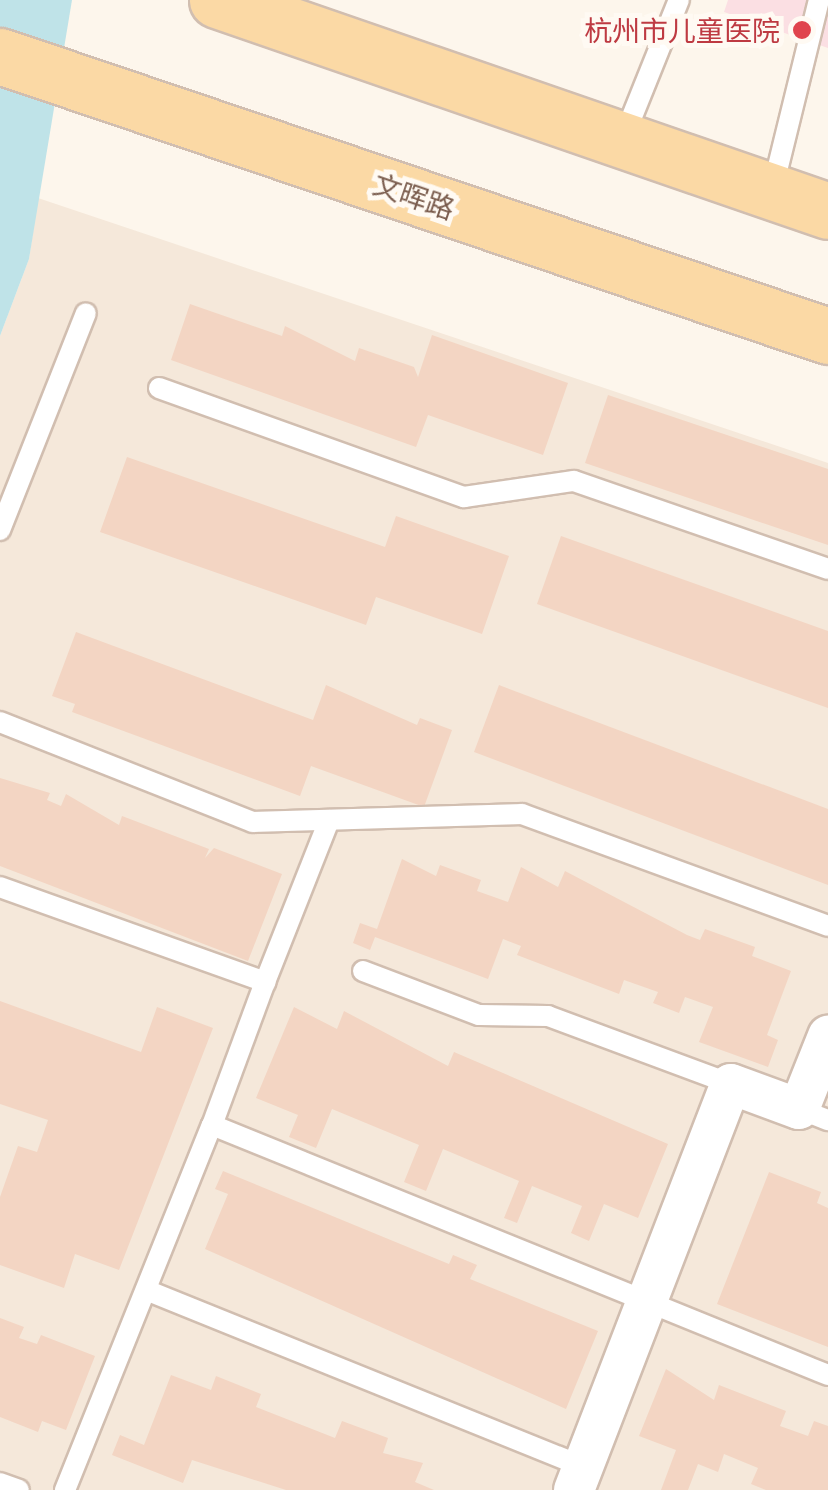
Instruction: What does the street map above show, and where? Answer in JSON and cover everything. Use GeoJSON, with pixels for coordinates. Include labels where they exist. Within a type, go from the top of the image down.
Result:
{"type":"FeatureCollection","features":[{"type":"Feature","properties":{"kind":"main road"},"geometry":{"type":"LineString","coordinates":[[217,0],[828,211]]}},
{"type":"Feature","properties":{"kind":"main road","name":"文晖路"},"geometry":{"type":"LineString","coordinates":[[0,56],[828,336]]}},
{"type":"Feature","properties":{"kind":"street"},"geometry":{"type":"LineString","coordinates":[[580,1483],[731,1084],[813,1115],[828,1036]]}},
{"type":"Feature","properties":{"kind":"lane"},"geometry":{"type":"LineString","coordinates":[[622,141],[679,0]]}},
{"type":"Feature","properties":{"kind":"lane"},"geometry":{"type":"LineString","coordinates":[[772,192],[818,0]]}},
{"type":"Feature","properties":{"kind":"lane"},"geometry":{"type":"LineString","coordinates":[[0,530],[86,313]]}},
{"type":"Feature","properties":{"kind":"lane"},"geometry":{"type":"LineString","coordinates":[[159,388],[464,498],[574,480],[828,568]]}},
{"type":"Feature","properties":{"kind":"lane"},"geometry":{"type":"LineString","coordinates":[[0,722],[252,822],[522,814],[828,926]]}},
{"type":"Feature","properties":{"kind":"lane"},"geometry":{"type":"LineString","coordinates":[[65,1490],[329,820]]}},
{"type":"Feature","properties":{"kind":"lane"},"geometry":{"type":"LineString","coordinates":[[0,887],[265,982]]}},
{"type":"Feature","properties":{"kind":"lane"},"geometry":{"type":"LineString","coordinates":[[362,971],[480,1014],[548,1016],[731,1084]]}},
{"type":"Feature","properties":{"kind":"lane"},"geometry":{"type":"LineString","coordinates":[[212,1125],[828,1374]]}},
{"type":"Feature","properties":{"kind":"lane"},"geometry":{"type":"LineString","coordinates":[[146,1290],[580,1483]]}},
{"type":"Feature","properties":{"kind":"lane"},"geometry":{"type":"LineString","coordinates":[[0,1483],[19,1490]]}},
{"type":"Feature","properties":{"kind":"shaded area","name":"杭州市儿童医院"},"geometry":{"type":"Polygon","coordinates":[[[728,0],[828,0],[828,48],[724,12],[728,0]]]}},
{"type":"Feature","properties":{"kind":"shaded area"},"geometry":{"type":"Polygon","coordinates":[[[38,198],[828,463],[828,1490],[0,1490],[0,336],[29,259],[38,198]]]}},
{"type":"Feature","properties":{"kind":"water"},"geometry":{"type":"Polygon","coordinates":[[[0,0],[72,0],[29,259],[0,336],[0,0]]]}},
{"type":"Feature","properties":{"kind":"building"},"geometry":{"type":"Polygon","coordinates":[[[190,304],[282,336],[285,326],[355,361],[359,348],[414,367],[418,377],[432,335],[568,383],[543,455],[428,415],[416,447],[171,360],[190,304]]]}},
{"type":"Feature","properties":{"kind":"building"},"geometry":{"type":"Polygon","coordinates":[[[608,395],[828,469],[828,545],[585,463],[608,395]]]}},
{"type":"Feature","properties":{"kind":"building"},"geometry":{"type":"Polygon","coordinates":[[[127,457],[385,547],[396,516],[509,556],[482,634],[376,597],[366,625],[100,532],[127,457]]]}},
{"type":"Feature","properties":{"kind":"building"},"geometry":{"type":"Polygon","coordinates":[[[561,536],[828,631],[828,708],[537,604],[561,536]]]}},
{"type":"Feature","properties":{"kind":"building"},"geometry":{"type":"Polygon","coordinates":[[[76,632],[313,720],[326,685],[417,725],[420,718],[452,730],[424,807],[311,766],[300,796],[72,712],[75,704],[52,696],[76,632]]]}},
{"type":"Feature","properties":{"kind":"building"},"geometry":{"type":"Polygon","coordinates":[[[499,685],[828,809],[828,885],[474,752],[499,685]]]}},
{"type":"Feature","properties":{"kind":"building"},"geometry":{"type":"Polygon","coordinates":[[[0,778],[50,793],[47,800],[61,806],[66,794],[119,825],[122,816],[209,849],[205,858],[214,848],[282,874],[248,961],[0,866],[0,778]]]}},
{"type":"Feature","properties":{"kind":"building"},"geometry":{"type":"Polygon","coordinates":[[[402,859],[436,876],[440,865],[481,880],[477,891],[508,902],[521,867],[558,887],[565,871],[687,935],[700,940],[705,929],[755,947],[752,956],[791,971],[767,1035],[778,1040],[768,1067],[699,1042],[713,1007],[685,997],[679,1013],[653,1003],[658,992],[624,980],[619,994],[517,955],[521,946],[503,939],[488,979],[375,937],[370,950],[353,943],[360,923],[377,929],[402,859]]]}},
{"type":"Feature","properties":{"kind":"building"},"geometry":{"type":"Polygon","coordinates":[[[0,1001],[141,1052],[157,1007],[213,1028],[119,1270],[75,1254],[64,1288],[0,1265],[0,1197],[18,1146],[37,1152],[48,1120],[0,1104],[0,1001]]]}},
{"type":"Feature","properties":{"kind":"building"},"geometry":{"type":"Polygon","coordinates":[[[294,1007],[337,1029],[344,1011],[448,1066],[454,1052],[668,1144],[638,1218],[604,1204],[589,1241],[571,1233],[582,1206],[532,1186],[517,1223],[504,1218],[519,1181],[443,1149],[426,1191],[404,1182],[419,1145],[332,1109],[316,1148],[289,1137],[298,1115],[256,1098],[294,1007]]]}},
{"type":"Feature","properties":{"kind":"building"},"geometry":{"type":"Polygon","coordinates":[[[223,1171],[449,1264],[453,1255],[477,1265],[470,1279],[598,1331],[566,1409],[205,1249],[228,1194],[215,1189],[223,1171]]]}},
{"type":"Feature","properties":{"kind":"building"},"geometry":{"type":"Polygon","coordinates":[[[769,1172],[821,1192],[817,1203],[828,1208],[828,1347],[717,1304],[769,1172]]]}},
{"type":"Feature","properties":{"kind":"building"},"geometry":{"type":"Polygon","coordinates":[[[0,1318],[24,1327],[19,1338],[37,1344],[41,1335],[95,1356],[66,1430],[42,1421],[38,1432],[0,1417],[0,1318]]]}},
{"type":"Feature","properties":{"kind":"building"},"geometry":{"type":"Polygon","coordinates":[[[666,1369],[714,1400],[719,1385],[786,1411],[780,1426],[808,1436],[814,1421],[828,1426],[828,1490],[766,1490],[751,1484],[758,1468],[724,1454],[718,1472],[698,1464],[688,1490],[661,1490],[676,1450],[639,1436],[666,1369]]]}},
{"type":"Feature","properties":{"kind":"building"},"geometry":{"type":"Polygon","coordinates":[[[171,1375],[211,1390],[216,1376],[261,1394],[256,1407],[335,1438],[342,1421],[388,1438],[383,1453],[423,1463],[415,1482],[434,1490],[286,1490],[192,1460],[183,1483],[112,1455],[120,1435],[144,1445],[171,1375]]]}},
{"type":"Feature","properties":{"kind":"place","name":"杭州市儿童医院"},"geometry":{"type":"Point","coordinates":[802,30]}}]}
